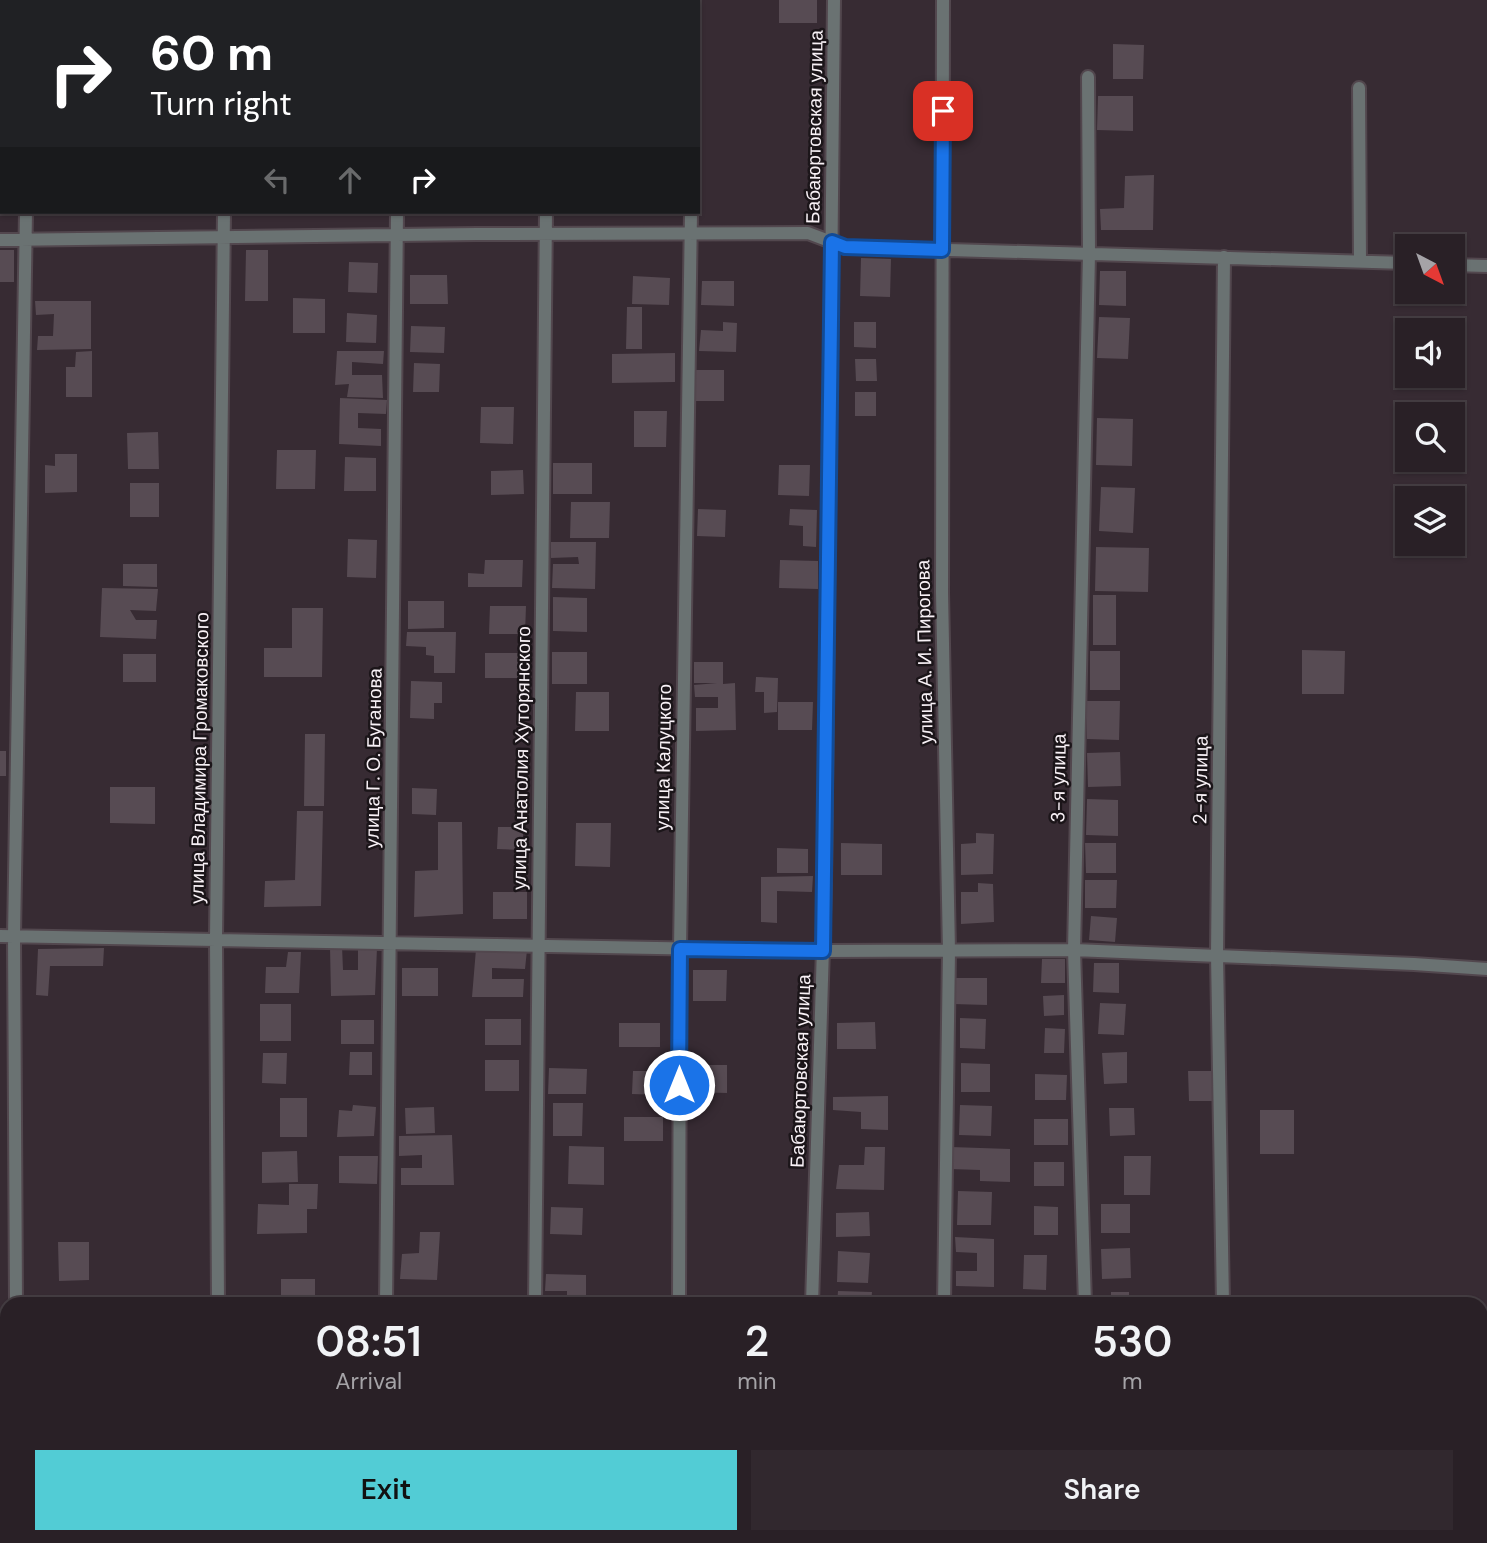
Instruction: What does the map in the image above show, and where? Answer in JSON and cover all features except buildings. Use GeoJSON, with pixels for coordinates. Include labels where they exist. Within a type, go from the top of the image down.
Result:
{"type":"FeatureCollection","features":[{"type":"Feature","properties":{"kind":"street","name":"Бабаюртовская улица"},"geometry":{"type":"LineString","coordinates":[[813,1297],[823,951],[834,0]]}},
{"type":"Feature","properties":{"kind":"street","name":"улица А. И. Пирогова"},"geometry":{"type":"LineString","coordinates":[[943,0],[942,592],[949,951],[944,1297]]}},
{"type":"Feature","properties":{"kind":"street","name":"3-я улица"},"geometry":{"type":"LineString","coordinates":[[1085,1297],[1074,950],[1089,254],[1088,77]]}},
{"type":"Feature","properties":{"kind":"street"},"geometry":{"type":"LineString","coordinates":[[1359,88],[1360,261]]}},
{"type":"Feature","properties":{"kind":"street"},"geometry":{"type":"LineString","coordinates":[[16,1297],[14,936],[26,214]]}},
{"type":"Feature","properties":{"kind":"street","name":"улица Владимира Громаковского"},"geometry":{"type":"LineString","coordinates":[[218,1297],[216,939],[224,214]]}},
{"type":"Feature","properties":{"kind":"street","name":"улица Г. О. Буганова"},"geometry":{"type":"LineString","coordinates":[[386,1297],[397,214]]}},
{"type":"Feature","properties":{"kind":"street","name":"улица Анатолия Хуторянского"},"geometry":{"type":"LineString","coordinates":[[535,1297],[546,214]]}},
{"type":"Feature","properties":{"kind":"street","name":"улица Калуцкого"},"geometry":{"type":"LineString","coordinates":[[679,1297],[680,949],[691,214]]}},
{"type":"Feature","properties":{"kind":"street"},"geometry":{"type":"LineString","coordinates":[[0,240],[808,233],[845,247],[1395,262]]}},
{"type":"Feature","properties":{"kind":"street","name":"2-я улица"},"geometry":{"type":"LineString","coordinates":[[1223,1297],[1217,955],[1224,257]]}},
{"type":"Feature","properties":{"kind":"street"},"geometry":{"type":"LineString","coordinates":[[1465,266],[1487,267]]}},
{"type":"Feature","properties":{"kind":"street"},"geometry":{"type":"LineString","coordinates":[[0,936],[823,951],[1074,950],[1487,969]]}},
{"type":"Feature","properties":{"kind":"route"},"geometry":{"type":"LineString","coordinates":[[679,1085],[680,949],[823,951],[832,242],[845,247],[942,250],[943,111]]}}]}
